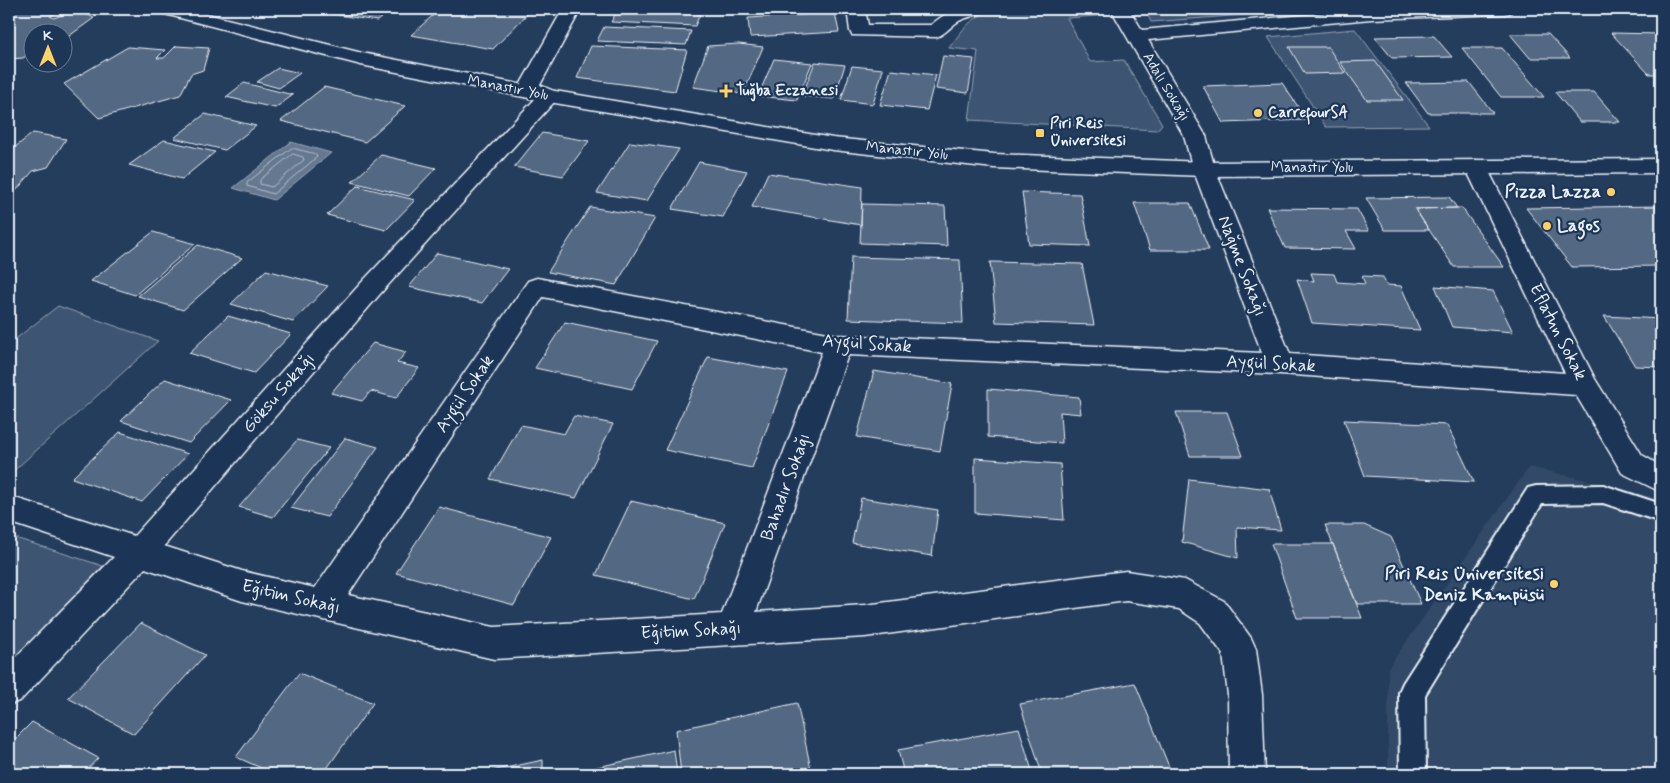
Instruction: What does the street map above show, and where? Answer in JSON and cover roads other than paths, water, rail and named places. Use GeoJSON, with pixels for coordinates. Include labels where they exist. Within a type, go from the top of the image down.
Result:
{"type":"FeatureCollection","features":[{"type":"Feature","properties":{"kind":"street","name":"Manastır Yolu"},"geometry":{"type":"LineString","coordinates":[[167,9],[361,59],[549,96],[833,144],[994,160],[1204,169],[1661,166]]}},
{"type":"Feature","properties":{"kind":"street"},"geometry":{"type":"LineString","coordinates":[[549,96],[529,87],[572,9]]}},
{"type":"Feature","properties":{"kind":"street"},"geometry":{"type":"LineString","coordinates":[[856,9],[860,31],[936,31],[952,17],[974,9]]}},
{"type":"Feature","properties":{"kind":"street","name":"Adalı Sokağı"},"geometry":{"type":"LineString","coordinates":[[1120,9],[1195,136],[1204,169]]}},
{"type":"Feature","properties":{"kind":"street"},"geometry":{"type":"LineString","coordinates":[[1136,36],[1371,14],[1504,9]]}},
{"type":"Feature","properties":{"kind":"street","name":"Göksu Sokağı"},"geometry":{"type":"LineString","coordinates":[[9,688],[140,552],[371,288],[549,96]]}},
{"type":"Feature","properties":{"kind":"street","name":"Eflatun Sokak"},"geometry":{"type":"LineString","coordinates":[[1476,167],[1584,385],[1632,464],[1661,480]]}},
{"type":"Feature","properties":{"kind":"street","name":"Nağme Sokağı"},"geometry":{"type":"LineString","coordinates":[[1204,169],[1280,364]]}},
{"type":"Feature","properties":{"kind":"street","name":"Aygül Sokak"},"geometry":{"type":"LineString","coordinates":[[323,604],[537,287],[838,345],[1280,364],[1584,385]]}},
{"type":"Feature","properties":{"kind":"street","name":"Bahadır Sokağı"},"geometry":{"type":"LineString","coordinates":[[733,629],[838,345]]}},
{"type":"Feature","properties":{"kind":"street","name":"Eğitim Sokağı"},"geometry":{"type":"LineString","coordinates":[[9,508],[242,586],[494,643],[865,621],[1126,586],[1185,595],[1212,612],[1239,648],[1245,695],[1247,774]]}},
{"type":"Feature","properties":{"kind":"lane"},"geometry":{"type":"LineString","coordinates":[[1413,774],[1412,692],[1536,495],[1603,494],[1661,513]]}},
{"type":"Feature","properties":{"kind":"water"},"geometry":{"type":"Polygon","coordinates":[[[291,142],[331,153],[274,200],[233,188],[291,142]]]}},
{"type":"Feature","properties":{"kind":"place","name":"Tuğba Eczanesi"},"geometry":{"type":"Point","coordinates":[726,91]}},
{"type":"Feature","properties":{"kind":"place","name":"CarrefourSA"},"geometry":{"type":"Point","coordinates":[1258,113]}},
{"type":"Feature","properties":{"kind":"place","name":"Piri Reis Üniversitesi"},"geometry":{"type":"Point","coordinates":[1040,133]}},
{"type":"Feature","properties":{"kind":"place","name":"Pizza Lazza"},"geometry":{"type":"Point","coordinates":[1611,192]}},
{"type":"Feature","properties":{"kind":"place","name":"Lagos"},"geometry":{"type":"Point","coordinates":[1547,226]}},
{"type":"Feature","properties":{"kind":"place","name":"Piri Reis Üniversitesi Deniz Kampüsü"},"geometry":{"type":"Point","coordinates":[1554,584]}}]}
